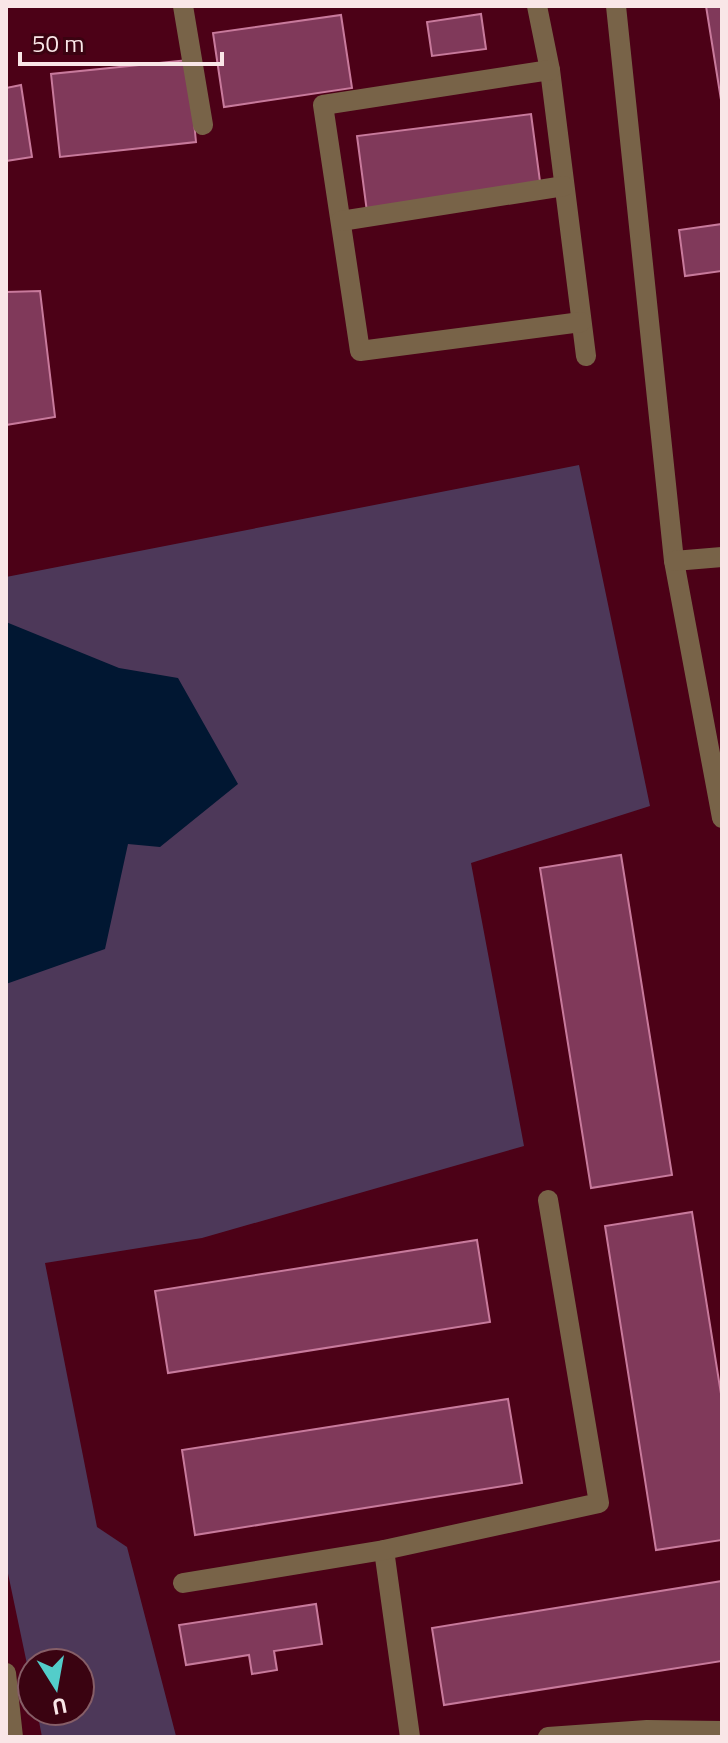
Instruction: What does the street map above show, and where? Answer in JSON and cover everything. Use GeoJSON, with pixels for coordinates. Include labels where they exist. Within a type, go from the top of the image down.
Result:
{"type":"FeatureCollection","features":[{"type":"Feature","properties":{"kind":"street"},"geometry":{"type":"LineString","coordinates":[[183,6],[203,125]]}},
{"type":"Feature","properties":{"kind":"street"},"geometry":{"type":"LineString","coordinates":[[537,6],[550,70],[586,356]]}},
{"type":"Feature","properties":{"kind":"street"},"geometry":{"type":"LineString","coordinates":[[616,6],[674,561],[722,818]]}},
{"type":"Feature","properties":{"kind":"street"},"geometry":{"type":"LineString","coordinates":[[550,70],[323,105],[360,351],[581,322]]}},
{"type":"Feature","properties":{"kind":"street"},"geometry":{"type":"LineString","coordinates":[[341,221],[564,186]]}},
{"type":"Feature","properties":{"kind":"street"},"geometry":{"type":"LineString","coordinates":[[674,561],[722,557]]}},
{"type":"Feature","properties":{"kind":"street"},"geometry":{"type":"LineString","coordinates":[[183,1583],[384,1550],[599,1503],[548,1200]]}},
{"type":"Feature","properties":{"kind":"street"},"geometry":{"type":"LineString","coordinates":[[384,1550],[410,1737]]}},
{"type":"Feature","properties":{"kind":"street"},"geometry":{"type":"LineString","coordinates":[[6,1673],[13,1737]]}},
{"type":"Feature","properties":{"kind":"street"},"geometry":{"type":"LineString","coordinates":[[548,1737],[647,1730],[722,1731]]}},
{"type":"Feature","properties":{"kind":"shaded area"},"geometry":{"type":"Polygon","coordinates":[[[579,465],[650,806],[471,863],[524,1146],[202,1238],[45,1263],[97,1527],[127,1547],[176,1736],[42,1737],[40,1727],[96,1727],[96,1647],[23,1647],[6,1564],[6,577],[579,465]]]}},
{"type":"Feature","properties":{"kind":"water"},"geometry":{"type":"Polygon","coordinates":[[[6,622],[119,668],[178,678],[238,784],[160,847],[128,844],[105,949],[6,984],[6,622]]]}},
{"type":"Feature","properties":{"kind":"building"},"geometry":{"type":"Polygon","coordinates":[[[706,6],[722,6],[722,106],[706,6]]]}},
{"type":"Feature","properties":{"kind":"building"},"geometry":{"type":"Polygon","coordinates":[[[481,14],[486,49],[432,56],[427,22],[481,14]]]}},
{"type":"Feature","properties":{"kind":"building"},"geometry":{"type":"Polygon","coordinates":[[[341,15],[352,88],[224,107],[213,33],[341,15]]]}},
{"type":"Feature","properties":{"kind":"building"},"geometry":{"type":"Polygon","coordinates":[[[188,60],[196,142],[60,157],[51,74],[188,60]]]}},
{"type":"Feature","properties":{"kind":"building"},"geometry":{"type":"Polygon","coordinates":[[[21,85],[32,157],[6,161],[6,88],[21,85]]]}},
{"type":"Feature","properties":{"kind":"building"},"geometry":{"type":"Polygon","coordinates":[[[531,114],[541,189],[367,212],[357,136],[531,114]]]}},
{"type":"Feature","properties":{"kind":"building"},"geometry":{"type":"Polygon","coordinates":[[[722,224],[722,271],[685,276],[679,230],[722,224]]]}},
{"type":"Feature","properties":{"kind":"building"},"geometry":{"type":"Polygon","coordinates":[[[40,291],[55,417],[6,425],[6,292],[40,291]]]}},
{"type":"Feature","properties":{"kind":"building"},"geometry":{"type":"Polygon","coordinates":[[[621,855],[672,1175],[591,1188],[540,868],[621,855]]]}},
{"type":"Feature","properties":{"kind":"building"},"geometry":{"type":"Polygon","coordinates":[[[692,1212],[722,1400],[722,1540],[656,1550],[605,1226],[692,1212]]]}},
{"type":"Feature","properties":{"kind":"building"},"geometry":{"type":"Polygon","coordinates":[[[477,1240],[490,1322],[168,1373],[155,1291],[477,1240]]]}},
{"type":"Feature","properties":{"kind":"building"},"geometry":{"type":"Polygon","coordinates":[[[508,1399],[522,1483],[195,1535],[182,1450],[508,1399]]]}},
{"type":"Feature","properties":{"kind":"building"},"geometry":{"type":"Polygon","coordinates":[[[722,1581],[722,1661],[444,1705],[432,1628],[722,1581]]]}},
{"type":"Feature","properties":{"kind":"building"},"geometry":{"type":"Polygon","coordinates":[[[316,1604],[322,1644],[274,1651],[277,1670],[252,1674],[249,1655],[186,1665],[179,1625],[316,1604]]]}}]}
